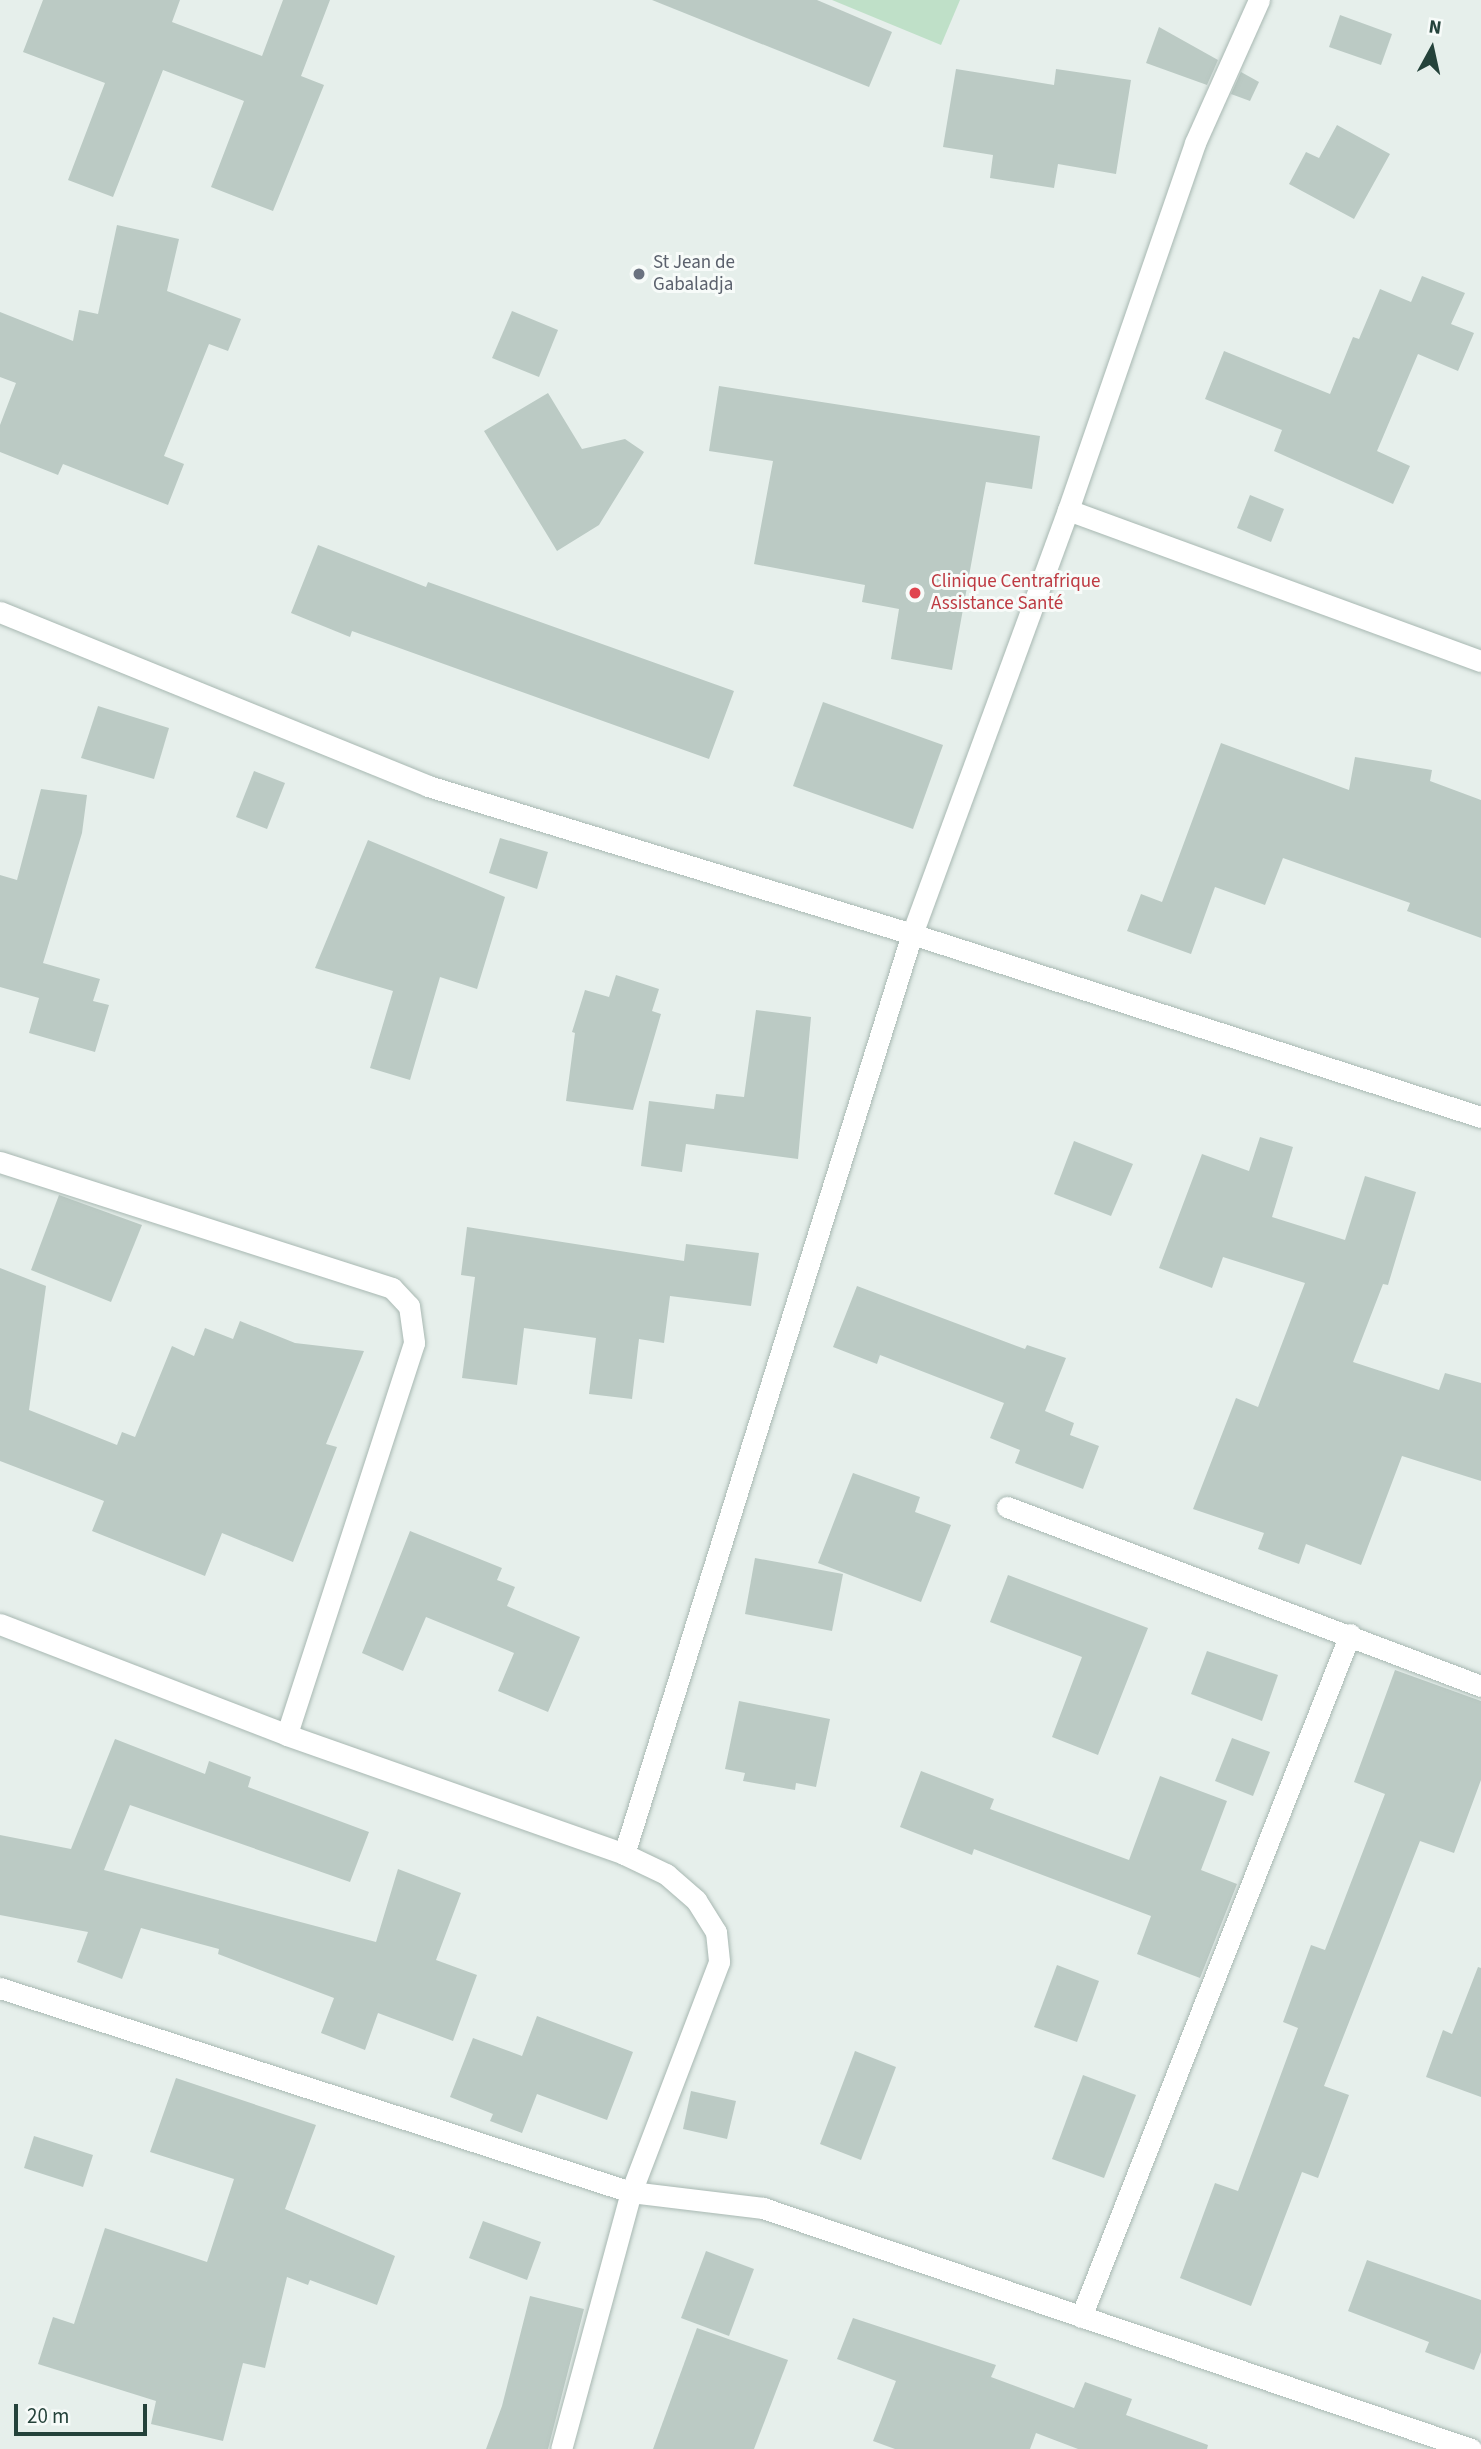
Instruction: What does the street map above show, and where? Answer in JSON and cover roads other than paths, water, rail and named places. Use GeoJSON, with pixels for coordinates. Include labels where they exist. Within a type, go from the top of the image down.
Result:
{"type":"FeatureCollection","features":[{"type":"Feature","properties":{"kind":"street"},"geometry":{"type":"LineString","coordinates":[[624,1854],[912,934],[1068,510],[1195,143],[1259,0]]}},
{"type":"Feature","properties":{"kind":"street"},"geometry":{"type":"LineString","coordinates":[[1068,510],[1481,662]]}},
{"type":"Feature","properties":{"kind":"street"},"geometry":{"type":"LineString","coordinates":[[0,612],[428,786],[912,934],[1481,1117]]}},
{"type":"Feature","properties":{"kind":"street"},"geometry":{"type":"LineString","coordinates":[[0,1162],[392,1288],[409,1306],[414,1343],[287,1735]]}},
{"type":"Feature","properties":{"kind":"street"},"geometry":{"type":"LineString","coordinates":[[1007,1507],[1350,1634],[1481,1686]]}},
{"type":"Feature","properties":{"kind":"street"},"geometry":{"type":"LineString","coordinates":[[0,1623],[287,1735],[624,1854],[666,1874],[695,1900],[716,1932],[719,1962],[631,2192],[561,2449]]}},
{"type":"Feature","properties":{"kind":"street"},"geometry":{"type":"LineString","coordinates":[[1081,2317],[1350,1634]]}},
{"type":"Feature","properties":{"kind":"street"},"geometry":{"type":"LineString","coordinates":[[0,1988],[631,2192],[763,2208],[1471,2449]]}},
{"type":"Feature","properties":{"kind":"place","name":"St Jean de Gabaladja"},"geometry":{"type":"Point","coordinates":[639,274]}},
{"type":"Feature","properties":{"kind":"place","name":"Clinique Centrafrique Assistance Santé"},"geometry":{"type":"Point","coordinates":[915,593]}}]}
